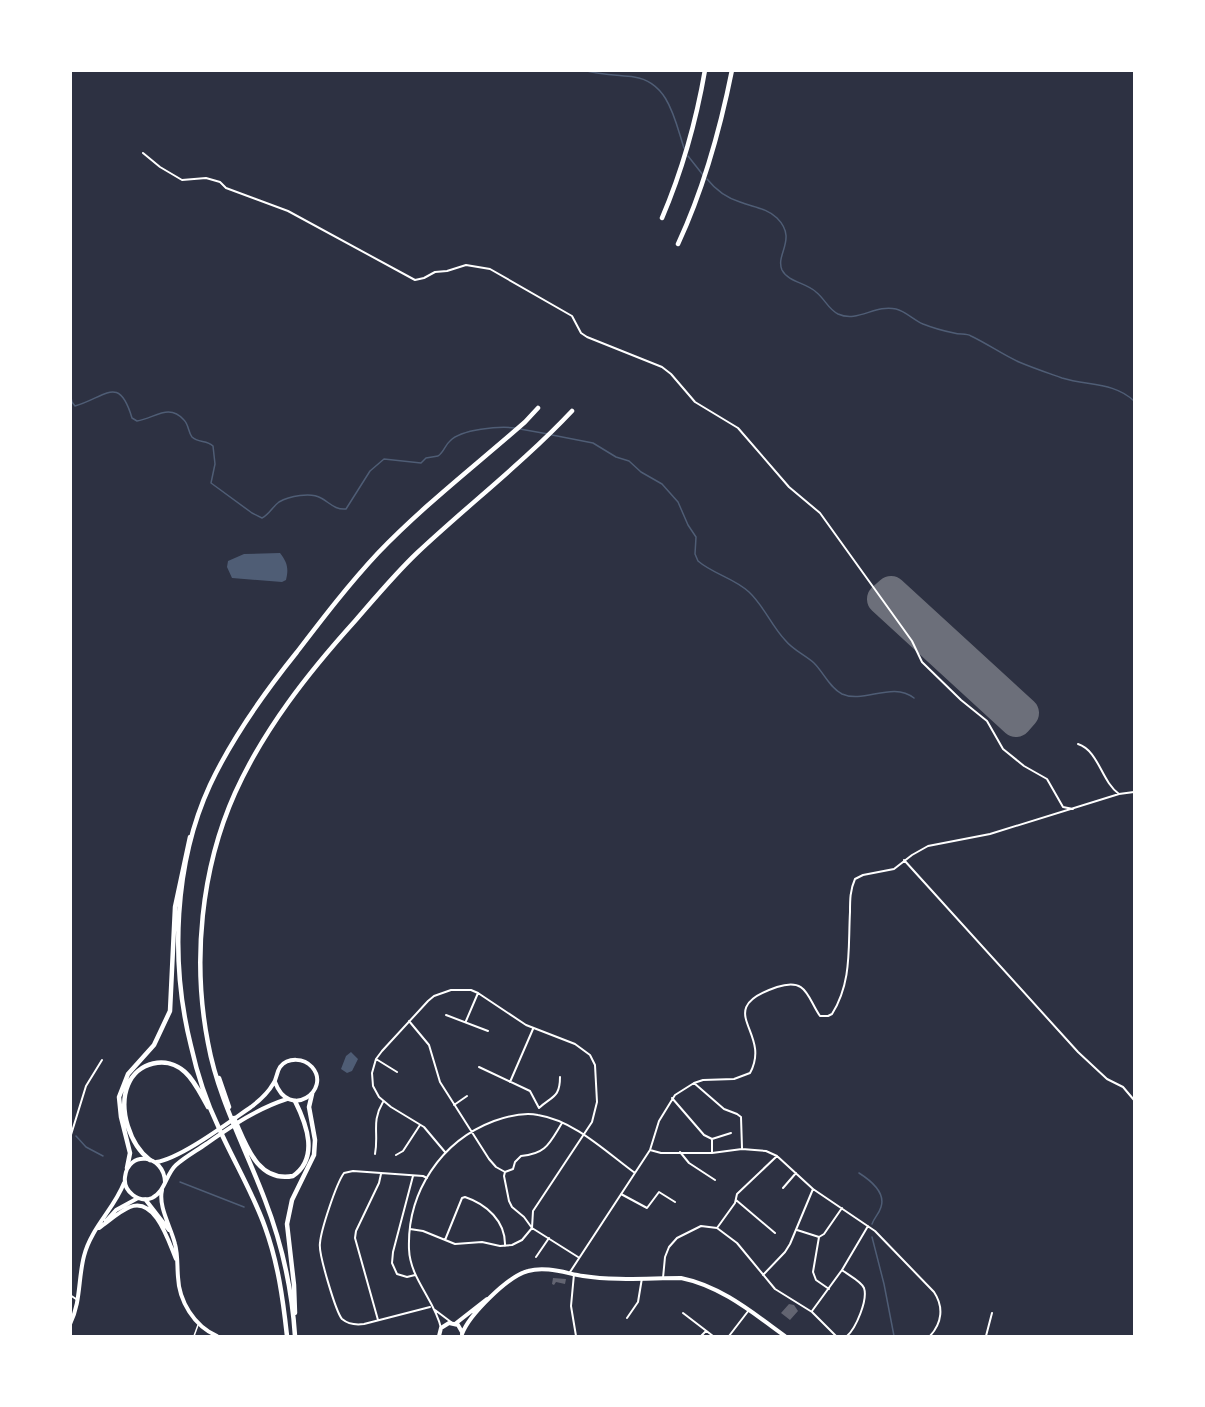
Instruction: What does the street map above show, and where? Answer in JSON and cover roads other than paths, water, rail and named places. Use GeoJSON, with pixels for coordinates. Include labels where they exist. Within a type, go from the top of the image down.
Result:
{"type":"FeatureCollection","features":[{"type":"Feature","properties":{"kind":"highway"},"geometry":{"type":"LineString","coordinates":[[662,218],[672,194],[694,123],[705,70]]}},
{"type":"Feature","properties":{"kind":"highway"},"geometry":{"type":"LineString","coordinates":[[678,244],[688,223],[715,146],[732,70]]}},
{"type":"Feature","properties":{"kind":"highway"},"geometry":{"type":"LineString","coordinates":[[127,1168],[130,1153],[121,1117],[119,1097],[128,1074],[154,1045],[170,1011],[175,907],[183,861],[191,831],[209,788],[235,737],[256,705],[357,576],[397,534],[538,408]]}},
{"type":"Feature","properties":{"kind":"highway"},"geometry":{"type":"LineString","coordinates":[[295,1336],[285,1266],[278,1237],[224,1103],[207,1041],[202,1005],[201,952],[204,908],[212,861],[230,807],[243,777],[271,729],[312,670],[387,582],[523,460],[572,411]]}},
{"type":"Feature","properties":{"kind":"highway"},"geometry":{"type":"LineString","coordinates":[[194,826],[181,903],[180,981],[191,1048],[216,1122]]}},
{"type":"Feature","properties":{"kind":"highway"},"geometry":{"type":"LineString","coordinates":[[207,1041],[232,1114],[252,1156],[262,1170],[278,1176],[293,1176],[304,1165],[308,1157],[308,1133],[295,1101]]}},
{"type":"Feature","properties":{"kind":"highway"},"geometry":{"type":"LineString","coordinates":[[153,1161],[141,1153],[135,1144],[126,1113],[125,1099],[127,1085],[140,1068],[149,1064],[166,1062],[184,1071],[199,1091],[264,1224],[279,1278],[286,1336]]}},
{"type":"Feature","properties":{"kind":"highway"},"geometry":{"type":"LineString","coordinates":[[294,1324],[294,1286],[287,1224],[292,1200],[314,1155],[315,1140],[309,1107],[312,1094]]}},
{"type":"Feature","properties":{"kind":"main road"},"geometry":{"type":"LineString","coordinates":[[294,1060],[310,1065],[317,1079],[312,1094],[304,1100],[295,1101],[287,1099],[279,1092],[275,1082],[280,1067],[294,1060]]}},
{"type":"Feature","properties":{"kind":"main road"},"geometry":{"type":"LineString","coordinates":[[70,1324],[78,1301],[84,1256],[93,1235],[117,1199],[127,1168],[137,1160],[153,1161],[178,1154],[237,1116],[266,1094],[275,1082]]}},
{"type":"Feature","properties":{"kind":"main road"},"geometry":{"type":"LineString","coordinates":[[217,1336],[198,1324],[182,1297],[173,1236],[160,1202],[162,1189],[176,1165],[256,1110],[287,1099]]}},
{"type":"Feature","properties":{"kind":"main road"},"geometry":{"type":"LineString","coordinates":[[153,1161],[161,1167],[165,1182]]}},
{"type":"Feature","properties":{"kind":"main road"},"geometry":{"type":"LineString","coordinates":[[124,1182],[132,1194],[138,1198],[152,1198],[162,1189]]}},
{"type":"Feature","properties":{"kind":"main road"},"geometry":{"type":"LineString","coordinates":[[93,1235],[116,1210],[138,1198]]}},
{"type":"Feature","properties":{"kind":"main road"},"geometry":{"type":"LineString","coordinates":[[145,1199],[173,1236]]}},
{"type":"Feature","properties":{"kind":"main road"},"geometry":{"type":"LineString","coordinates":[[99,1228],[130,1207],[144,1208],[157,1217],[165,1230],[177,1262]]}},
{"type":"Feature","properties":{"kind":"main road"},"geometry":{"type":"LineString","coordinates":[[455,1324],[512,1278],[530,1270],[583,1276],[681,1278],[705,1284],[749,1310],[785,1336]]}},
{"type":"Feature","properties":{"kind":"main road"},"geometry":{"type":"LineString","coordinates":[[462,1335],[467,1323],[496,1292]]}},
{"type":"Feature","properties":{"kind":"main road"},"geometry":{"type":"LineString","coordinates":[[438,1336],[441,1328],[449,1323],[460,1328],[462,1335]]}},
{"type":"Feature","properties":{"kind":"street"},"geometry":{"type":"LineString","coordinates":[[143,153],[160,167],[182,180],[206,178],[220,182],[226,188],[288,211],[415,280],[435,272],[466,265],[490,268],[572,316],[581,333],[587,337],[653,363],[671,374],[695,402],[738,428],[789,487],[820,513],[912,641],[922,662],[961,700],[987,721],[1003,748],[1024,766],[1047,779],[1063,807],[1072,809]]}},
{"type":"Feature","properties":{"kind":"street"},"geometry":{"type":"LineString","coordinates":[[1078,744],[1086,746],[1091,752],[1111,788],[1119,794]]}},
{"type":"Feature","properties":{"kind":"street"},"geometry":{"type":"LineString","coordinates":[[576,1336],[571,1306],[572,1273],[578,1257],[650,1150],[659,1121],[672,1098],[694,1083],[703,1080],[734,1079],[750,1073],[753,1068],[755,1043],[744,1010],[748,1001],[776,987],[796,985],[807,990],[820,1016],[832,1014],[847,982],[850,953],[850,896],[855,879],[863,875],[894,869],[904,860],[928,846],[990,834],[1119,794],[1134,792]]}},
{"type":"Feature","properties":{"kind":"street"},"geometry":{"type":"LineString","coordinates":[[904,860],[1078,1052],[1107,1079],[1123,1087],[1134,1100]]}},
{"type":"Feature","properties":{"kind":"street"},"geometry":{"type":"LineString","coordinates":[[410,1228],[455,1244],[482,1242],[505,1246],[519,1243],[532,1228],[533,1211],[585,1136],[592,1122],[597,1102],[593,1060],[584,1049],[533,1028],[478,993],[460,989],[434,996],[376,1059],[372,1080],[375,1092],[383,1101],[420,1125],[445,1152]]}},
{"type":"Feature","properties":{"kind":"street"},"geometry":{"type":"LineString","coordinates":[[465,1022],[478,993]]}},
{"type":"Feature","properties":{"kind":"street"},"geometry":{"type":"LineString","coordinates":[[446,1015],[488,1031]]}},
{"type":"Feature","properties":{"kind":"street"},"geometry":{"type":"LineString","coordinates":[[409,1021],[429,1045],[438,1077],[454,1105],[496,1167],[505,1172]]}},
{"type":"Feature","properties":{"kind":"street"},"geometry":{"type":"LineString","coordinates":[[510,1082],[533,1028]]}},
{"type":"Feature","properties":{"kind":"street"},"geometry":{"type":"LineString","coordinates":[[376,1059],[397,1072]]}},
{"type":"Feature","properties":{"kind":"street"},"geometry":{"type":"LineString","coordinates":[[70,1138],[86,1086],[102,1060]]}},
{"type":"Feature","properties":{"kind":"street"},"geometry":{"type":"LineString","coordinates":[[479,1067],[530,1091],[539,1108],[538,1115]]}},
{"type":"Feature","properties":{"kind":"street"},"geometry":{"type":"LineString","coordinates":[[539,1108],[559,1092],[560,1077]]}},
{"type":"Feature","properties":{"kind":"street"},"geometry":{"type":"LineString","coordinates":[[694,1083],[724,1109],[741,1117],[742,1149]]}},
{"type":"Feature","properties":{"kind":"street"},"geometry":{"type":"LineString","coordinates":[[454,1105],[468,1096]]}},
{"type":"Feature","properties":{"kind":"street"},"geometry":{"type":"LineString","coordinates":[[672,1098],[704,1135],[712,1139],[731,1133]]}},
{"type":"Feature","properties":{"kind":"street"},"geometry":{"type":"LineString","coordinates":[[375,1154],[377,1145],[375,1119],[383,1101]]}},
{"type":"Feature","properties":{"kind":"street"},"geometry":{"type":"LineString","coordinates":[[441,1328],[415,1275],[409,1252],[410,1228],[417,1201],[427,1178],[445,1152],[458,1139],[510,1116],[538,1115],[562,1123],[585,1136],[635,1173]]}},
{"type":"Feature","properties":{"kind":"street"},"geometry":{"type":"LineString","coordinates":[[505,1172],[513,1168],[521,1156],[534,1155],[543,1151],[562,1123]]}},
{"type":"Feature","properties":{"kind":"street"},"geometry":{"type":"LineString","coordinates":[[396,1155],[403,1151],[420,1125]]}},
{"type":"Feature","properties":{"kind":"street"},"geometry":{"type":"LineString","coordinates":[[712,1139],[712,1153]]}},
{"type":"Feature","properties":{"kind":"street"},"geometry":{"type":"LineString","coordinates":[[650,1150],[662,1153],[712,1153],[742,1149],[766,1151],[777,1156],[813,1189],[868,1226],[939,1298],[941,1312],[934,1332],[930,1336]]}},
{"type":"Feature","properties":{"kind":"street"},"geometry":{"type":"LineString","coordinates":[[680,1152],[689,1162],[716,1180]]}},
{"type":"Feature","properties":{"kind":"street"},"geometry":{"type":"LineString","coordinates":[[717,1228],[736,1200],[737,1194],[777,1156]]}},
{"type":"Feature","properties":{"kind":"street"},"geometry":{"type":"LineString","coordinates":[[427,1178],[353,1171],[344,1173],[319,1245],[336,1308],[342,1318],[357,1324],[433,1308],[455,1324]]}},
{"type":"Feature","properties":{"kind":"street"},"geometry":{"type":"LineString","coordinates":[[505,1172],[510,1204],[524,1216],[532,1228],[578,1257]]}},
{"type":"Feature","properties":{"kind":"street"},"geometry":{"type":"LineString","coordinates":[[783,1188],[796,1173]]}},
{"type":"Feature","properties":{"kind":"street"},"geometry":{"type":"LineString","coordinates":[[378,1320],[355,1238],[381,1174]]}},
{"type":"Feature","properties":{"kind":"street"},"geometry":{"type":"LineString","coordinates":[[413,1176],[392,1263],[397,1274],[415,1275]]}},
{"type":"Feature","properties":{"kind":"street"},"geometry":{"type":"LineString","coordinates":[[763,1275],[785,1252],[797,1230],[813,1189]]}},
{"type":"Feature","properties":{"kind":"street"},"geometry":{"type":"LineString","coordinates":[[621,1194],[646,1208],[660,1192],[675,1202]]}},
{"type":"Feature","properties":{"kind":"street"},"geometry":{"type":"LineString","coordinates":[[444,1241],[462,1198],[465,1197],[483,1205],[492,1214],[503,1230],[505,1246]]}},
{"type":"Feature","properties":{"kind":"street"},"geometry":{"type":"LineString","coordinates":[[736,1200],[775,1233]]}},
{"type":"Feature","properties":{"kind":"street"},"geometry":{"type":"LineString","coordinates":[[829,1289],[816,1280],[813,1272],[819,1237],[824,1234],[842,1208]]}},
{"type":"Feature","properties":{"kind":"street"},"geometry":{"type":"LineString","coordinates":[[663,1278],[665,1257],[673,1241],[701,1226],[717,1228],[737,1243],[775,1289],[812,1312],[836,1336]]}},
{"type":"Feature","properties":{"kind":"street"},"geometry":{"type":"LineString","coordinates":[[812,1312],[842,1270],[868,1226]]}},
{"type":"Feature","properties":{"kind":"street"},"geometry":{"type":"LineString","coordinates":[[797,1230],[819,1237]]}},
{"type":"Feature","properties":{"kind":"street"},"geometry":{"type":"LineString","coordinates":[[536,1257],[549,1238]]}},
{"type":"Feature","properties":{"kind":"street"},"geometry":{"type":"LineString","coordinates":[[842,1270],[860,1283],[864,1292],[860,1315],[847,1336]]}},
{"type":"Feature","properties":{"kind":"street"},"geometry":{"type":"LineString","coordinates":[[627,1318],[638,1302],[642,1278]]}},
{"type":"Feature","properties":{"kind":"street"},"geometry":{"type":"LineString","coordinates":[[70,1294],[78,1301]]}},
{"type":"Feature","properties":{"kind":"street"},"geometry":{"type":"LineString","coordinates":[[729,1336],[749,1310]]}},
{"type":"Feature","properties":{"kind":"street"},"geometry":{"type":"LineString","coordinates":[[683,1313],[713,1336]]}},
{"type":"Feature","properties":{"kind":"street"},"geometry":{"type":"LineString","coordinates":[[986,1336],[992,1313]]}},
{"type":"Feature","properties":{"kind":"street"},"geometry":{"type":"LineString","coordinates":[[701,1336],[706,1331]]}},
{"type":"Feature","properties":{"kind":"lane"},"geometry":{"type":"LineString","coordinates":[[194,1336],[198,1324]]}},
{"type":"Feature","properties":{"kind":"water"},"geometry":{"type":"Polygon","coordinates":[[[280,553],[286,562],[287,569],[286,580],[282,582],[232,578],[227,567],[228,561],[244,554],[280,553]]]}},
{"type":"Feature","properties":{"kind":"water"},"geometry":{"type":"Polygon","coordinates":[[[351,1052],[358,1059],[352,1071],[347,1073],[341,1069],[346,1056],[351,1052]]]}},
{"type":"Feature","properties":{"kind":"waterway"},"geometry":{"type":"LineString","coordinates":[[583,70],[634,77],[646,80],[655,86],[669,104],[684,148]]}},
{"type":"Feature","properties":{"kind":"waterway"},"geometry":{"type":"LineString","coordinates":[[688,156],[703,175]]}},
{"type":"Feature","properties":{"kind":"waterway"},"geometry":{"type":"LineString","coordinates":[[707,179],[726,196],[764,210],[777,218],[786,233],[781,258],[782,270],[789,277],[812,289],[838,314],[853,316],[881,309],[896,309],[927,325],[969,335],[1030,366],[1072,381],[1109,387],[1134,401]]}},
{"type":"Feature","properties":{"kind":"waterway"},"geometry":{"type":"LineString","coordinates":[[70,394],[75,406],[103,394],[116,392],[122,396],[132,418],[137,421],[167,412],[178,415],[186,422],[192,437],[213,446],[215,464],[211,483],[262,518],[279,502],[300,496],[317,496],[336,507],[346,509],[370,471],[384,459],[421,463],[426,458],[442,453],[455,437],[471,431],[515,428]]}},
{"type":"Feature","properties":{"kind":"waterway"},"geometry":{"type":"LineString","coordinates":[[520,429],[548,434]]}},
{"type":"Feature","properties":{"kind":"waterway"},"geometry":{"type":"LineString","coordinates":[[552,435],[593,443],[616,457],[629,461],[641,472],[662,484],[678,502],[696,537],[695,554],[698,561],[749,592],[785,640],[814,663],[837,691],[851,696],[897,692],[914,698]]}},
{"type":"Feature","properties":{"kind":"waterway"},"geometry":{"type":"LineString","coordinates":[[76,1136],[86,1147],[103,1156]]}},
{"type":"Feature","properties":{"kind":"waterway"},"geometry":{"type":"LineString","coordinates":[[859,1173],[872,1183],[881,1196],[881,1207],[872,1224]]}},
{"type":"Feature","properties":{"kind":"waterway"},"geometry":{"type":"LineString","coordinates":[[180,1182],[244,1207]]}},
{"type":"Feature","properties":{"kind":"waterway"},"geometry":{"type":"LineString","coordinates":[[872,1237],[894,1336]]}}]}
